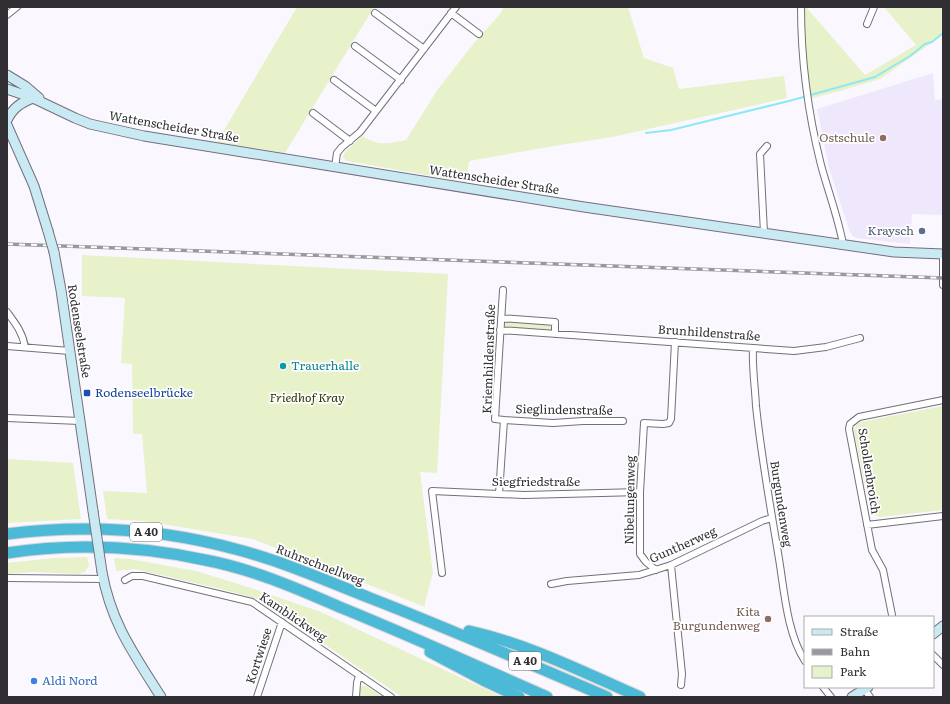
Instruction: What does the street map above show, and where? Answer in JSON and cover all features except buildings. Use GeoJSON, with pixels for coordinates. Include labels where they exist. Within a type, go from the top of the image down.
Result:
{"type":"FeatureCollection","features":[{"type":"Feature","properties":{"kind":"highway","name":"Ruhrschnellweg"},"geometry":{"type":"LineString","coordinates":[[7,534],[62,529],[148,532],[240,550],[281,564],[443,626],[607,697]]}},
{"type":"Feature","properties":{"kind":"highway","name":"A 40"},"geometry":{"type":"LineString","coordinates":[[7,553],[65,547],[90,547],[147,551],[206,560],[256,574],[303,592],[386,626],[547,697]]}},
{"type":"Feature","properties":{"kind":"highway"},"geometry":{"type":"LineString","coordinates":[[386,626],[432,653],[519,697]]}},
{"type":"Feature","properties":{"kind":"highway"},"geometry":{"type":"LineString","coordinates":[[443,626],[484,635],[557,660],[640,697]]}},
{"type":"Feature","properties":{"kind":"main road","name":"Wattenscheider Straße"},"geometry":{"type":"LineString","coordinates":[[7,75],[25,86],[46,104]]}},
{"type":"Feature","properties":{"kind":"main road","name":"Wattenscheider Straße"},"geometry":{"type":"LineString","coordinates":[[7,89],[33,98],[75,118],[108,128],[144,136],[584,207],[894,252],[943,254]]}},
{"type":"Feature","properties":{"kind":"main road"},"geometry":{"type":"LineString","coordinates":[[7,120],[14,109],[21,103],[33,98]]}},
{"type":"Feature","properties":{"kind":"main road","name":"Rodenseelstraße"},"geometry":{"type":"LineString","coordinates":[[7,125],[34,186],[54,252],[61,290],[103,575],[111,606],[119,628],[134,656],[161,697]]}},
{"type":"Feature","properties":{"kind":"main road"},"geometry":{"type":"LineString","coordinates":[[934,633],[943,626]]}},
{"type":"Feature","properties":{"kind":"street"},"geometry":{"type":"LineString","coordinates":[[7,15],[16,7]]}},
{"type":"Feature","properties":{"kind":"street"},"geometry":{"type":"LineString","coordinates":[[335,167],[337,153],[360,132],[456,7]]}},
{"type":"Feature","properties":{"kind":"street"},"geometry":{"type":"LineString","coordinates":[[801,7],[801,34],[809,108],[821,165],[843,244]]}},
{"type":"Feature","properties":{"kind":"street"},"geometry":{"type":"LineString","coordinates":[[867,24],[874,7]]}},
{"type":"Feature","properties":{"kind":"street"},"geometry":{"type":"LineString","coordinates":[[375,13],[424,49]]}},
{"type":"Feature","properties":{"kind":"street"},"geometry":{"type":"LineString","coordinates":[[451,13],[479,34]]}},
{"type":"Feature","properties":{"kind":"street"},"geometry":{"type":"LineString","coordinates":[[355,46],[401,80]]}},
{"type":"Feature","properties":{"kind":"street"},"geometry":{"type":"LineString","coordinates":[[334,80],[376,111]]}},
{"type":"Feature","properties":{"kind":"street"},"geometry":{"type":"LineString","coordinates":[[313,113],[350,141]]}},
{"type":"Feature","properties":{"kind":"street"},"geometry":{"type":"LineString","coordinates":[[764,233],[760,154],[767,146]]}},
{"type":"Feature","properties":{"kind":"street"},"geometry":{"type":"LineString","coordinates":[[943,254],[943,285]]}},
{"type":"Feature","properties":{"kind":"street","name":"Kriemhildenstraße"},"geometry":{"type":"LineString","coordinates":[[499,494],[504,420],[496,419],[503,290]]}},
{"type":"Feature","properties":{"kind":"street"},"geometry":{"type":"LineString","coordinates":[[7,312],[20,330],[25,347]]}},
{"type":"Feature","properties":{"kind":"street"},"geometry":{"type":"LineString","coordinates":[[501,318],[555,322],[555,334]]}},
{"type":"Feature","properties":{"kind":"street","name":"Brunhildenstraße"},"geometry":{"type":"LineString","coordinates":[[500,330],[794,351],[826,348],[860,338]]}},
{"type":"Feature","properties":{"kind":"street","name":"Nibelungenweg"},"geometry":{"type":"LineString","coordinates":[[656,570],[646,562],[640,554],[640,492],[644,423],[669,423],[671,419],[675,342]]}},
{"type":"Feature","properties":{"kind":"street"},"geometry":{"type":"LineString","coordinates":[[7,346],[70,351]]}},
{"type":"Feature","properties":{"kind":"street","name":"Burgundenweg"},"geometry":{"type":"LineString","coordinates":[[753,348],[758,425],[772,518],[791,629],[799,651],[804,659]]}},
{"type":"Feature","properties":{"kind":"street","name":"Schollenbroich"},"geometry":{"type":"LineString","coordinates":[[892,615],[883,570],[872,550],[849,429],[850,424],[859,417],[943,400]]}},
{"type":"Feature","properties":{"kind":"street"},"geometry":{"type":"LineString","coordinates":[[7,418],[80,422]]}},
{"type":"Feature","properties":{"kind":"street","name":"Sieglindenstraße"},"geometry":{"type":"LineString","coordinates":[[504,420],[553,422],[583,420],[623,421]]}},
{"type":"Feature","properties":{"kind":"street","name":"Siegfriedstraße"},"geometry":{"type":"LineString","coordinates":[[442,573],[432,491],[524,495],[640,492]]}},
{"type":"Feature","properties":{"kind":"street"},"geometry":{"type":"LineString","coordinates":[[867,524],[943,516]]}},
{"type":"Feature","properties":{"kind":"street","name":"Guntherweg"},"geometry":{"type":"LineString","coordinates":[[551,584],[567,581],[639,575],[656,570],[671,565],[762,521],[772,518]]}},
{"type":"Feature","properties":{"kind":"street"},"geometry":{"type":"LineString","coordinates":[[671,565],[682,674],[681,685]]}},
{"type":"Feature","properties":{"kind":"street"},"geometry":{"type":"LineString","coordinates":[[7,578],[103,575]]}},
{"type":"Feature","properties":{"kind":"street","name":"Kamblickweg"},"geometry":{"type":"LineString","coordinates":[[125,580],[132,576],[143,576],[252,602],[390,697]]}},
{"type":"Feature","properties":{"kind":"street","name":"Kortwiese"},"geometry":{"type":"LineString","coordinates":[[257,697],[282,622]]}},
{"type":"Feature","properties":{"kind":"street"},"geometry":{"type":"LineString","coordinates":[[934,656],[943,665]]}},
{"type":"Feature","properties":{"kind":"street"},"geometry":{"type":"LineString","coordinates":[[356,697],[356,683],[359,675]]}},
{"type":"Feature","properties":{"kind":"street"},"geometry":{"type":"LineString","coordinates":[[824,688],[831,697]]}},
{"type":"Feature","properties":{"kind":"shaded area","name":"Ostschule"},"geometry":{"type":"Polygon","coordinates":[[[933,73],[935,100],[943,99],[943,215],[912,214],[910,244],[856,238],[849,230],[829,168],[817,109],[933,73]]]}},
{"type":"Feature","properties":{"kind":"green space"},"geometry":{"type":"Polygon","coordinates":[[[297,7],[374,7],[285,153],[217,142],[297,7]]]}},
{"type":"Feature","properties":{"kind":"green space"},"geometry":{"type":"Polygon","coordinates":[[[504,7],[628,7],[644,58],[673,68],[679,89],[784,76],[787,98],[612,137],[469,161],[466,182],[347,161],[343,158],[345,152],[362,136],[379,143],[406,140],[438,89],[475,42],[500,14],[504,7]]]}},
{"type":"Feature","properties":{"kind":"green space"},"geometry":{"type":"Polygon","coordinates":[[[802,7],[806,7],[865,75],[916,45],[884,7],[943,7],[943,35],[880,79],[809,99],[802,7]]]}},
{"type":"Feature","properties":{"kind":"green space","name":"Friedhof Kray"},"geometry":{"type":"Polygon","coordinates":[[[82,255],[448,274],[437,473],[420,472],[433,573],[425,607],[253,539],[144,521],[107,519],[103,491],[147,493],[142,434],[133,434],[132,364],[121,363],[125,298],[82,296],[82,255]]]}},
{"type":"Feature","properties":{"kind":"green space"},"geometry":{"type":"Polygon","coordinates":[[[502,319],[554,323],[554,333],[501,330],[502,319]]]}},
{"type":"Feature","properties":{"kind":"green space"},"geometry":{"type":"Polygon","coordinates":[[[943,406],[943,510],[880,517],[872,514],[854,431],[856,425],[861,422],[943,406]]]}},
{"type":"Feature","properties":{"kind":"green space"},"geometry":{"type":"Polygon","coordinates":[[[7,459],[73,463],[81,519],[7,523],[7,459]]]}},
{"type":"Feature","properties":{"kind":"green space"},"geometry":{"type":"Polygon","coordinates":[[[87,557],[89,565],[85,572],[79,574],[33,572],[7,574],[7,563],[54,558],[87,557]]]}},
{"type":"Feature","properties":{"kind":"green space"},"geometry":{"type":"Polygon","coordinates":[[[114,558],[130,559],[196,571],[321,612],[502,697],[402,697],[258,599],[135,569],[116,571],[114,558]]]}},
{"type":"Feature","properties":{"kind":"green space"},"geometry":{"type":"Polygon","coordinates":[[[362,686],[366,686],[383,697],[358,697],[359,690],[362,686]]]}},
{"type":"Feature","properties":{"kind":"waterway"},"geometry":{"type":"LineString","coordinates":[[646,133],[671,130],[789,101],[875,77],[910,56],[925,44],[932,42],[943,33]]}},
{"type":"Feature","properties":{"kind":"railway"},"geometry":{"type":"LineString","coordinates":[[7,244],[943,278]]}},
{"type":"Feature","properties":{"kind":"place","name":"Ostschule"},"geometry":{"type":"Point","coordinates":[883,138]}},
{"type":"Feature","properties":{"kind":"place","name":"Kraysch"},"geometry":{"type":"Point","coordinates":[922,231]}},
{"type":"Feature","properties":{"kind":"place","name":"Trauerhalle"},"geometry":{"type":"Point","coordinates":[283,366]}},
{"type":"Feature","properties":{"kind":"place","name":"Rodenseelbrücke"},"geometry":{"type":"Point","coordinates":[87,393]}},
{"type":"Feature","properties":{"kind":"place","name":"Kita Burgundenweg"},"geometry":{"type":"Point","coordinates":[768,619]}},
{"type":"Feature","properties":{"kind":"place","name":"Aldi Nord"},"geometry":{"type":"Point","coordinates":[34,681]}}]}
